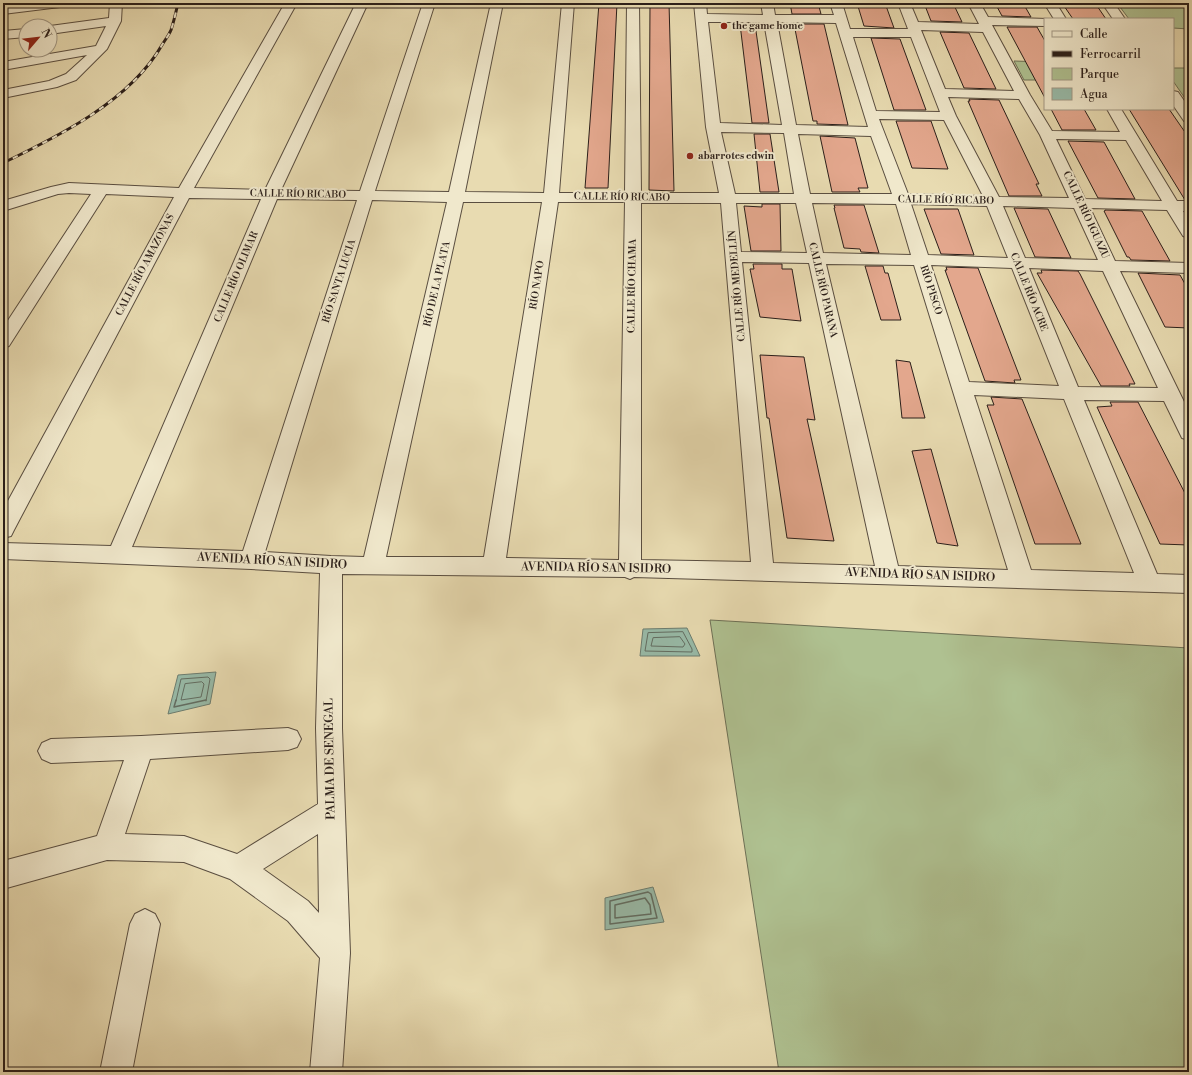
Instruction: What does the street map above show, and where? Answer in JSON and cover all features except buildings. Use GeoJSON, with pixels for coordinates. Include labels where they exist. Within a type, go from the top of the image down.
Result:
{"type":"FeatureCollection","features":[{"type":"Feature","properties":{"kind":"street"},"geometry":{"type":"LineString","coordinates":[[3,10],[60,3]]}},
{"type":"Feature","properties":{"kind":"street"},"geometry":{"type":"LineString","coordinates":[[3,94],[62,81],[71,77],[101,49],[115,21],[116,3]]}},
{"type":"Feature","properties":{"kind":"street","name":"CALLE RÍO AMAZONAS"},"geometry":{"type":"LineString","coordinates":[[3,530],[184,193],[291,3]]}},
{"type":"Feature","properties":{"kind":"street","name":"CALLE RÍO OLIMAR"},"geometry":{"type":"LineString","coordinates":[[118,555],[271,194],[362,3]]}},
{"type":"Feature","properties":{"kind":"street","name":"RÍO SANTA LUCIA"},"geometry":{"type":"LineString","coordinates":[[251,560],[366,196],[429,3]]}},
{"type":"Feature","properties":{"kind":"street","name":"RÍO DE LA PLATA"},"geometry":{"type":"LineString","coordinates":[[373,564],[456,197],[497,3]]}},
{"type":"Feature","properties":{"kind":"street","name":"RÍO NAPO"},"geometry":{"type":"LineString","coordinates":[[494,566],[551,197],[568,3]]}},
{"type":"Feature","properties":{"kind":"street","name":"CALLE RÍO CHAMA"},"geometry":{"type":"LineString","coordinates":[[630,570],[633,3]]}},
{"type":"Feature","properties":{"kind":"street","name":"CALLE RÍO ACRE"},"geometry":{"type":"LineString","coordinates":[[904,3],[949,116],[993,201],[1149,583]]}},
{"type":"Feature","properties":{"kind":"street","name":"CALLE RÍO IGUAZU"},"geometry":{"type":"LineString","coordinates":[[974,3],[1047,135],[1081,203],[1189,433]]}},
{"type":"Feature","properties":{"kind":"street"},"geometry":{"type":"LineString","coordinates":[[1050,3],[1059,18]]}},
{"type":"Feature","properties":{"kind":"street"},"geometry":{"type":"LineString","coordinates":[[1108,3],[1118,18]]}},
{"type":"Feature","properties":{"kind":"street"},"geometry":{"type":"LineString","coordinates":[[700,10],[768,11],[842,18],[915,29],[985,24],[1044,22]]}},
{"type":"Feature","properties":{"kind":"street","name":"CALLE RÍO MEDELLÍN"},"geometry":{"type":"LineString","coordinates":[[700,10],[713,127],[728,198],[763,571]]}},
{"type":"Feature","properties":{"kind":"street","name":"CALLE RÍO PARANA"},"geometry":{"type":"LineString","coordinates":[[768,11],[791,128],[803,200],[888,574]]}},
{"type":"Feature","properties":{"kind":"street","name":"RÍO PISCO"},"geometry":{"type":"LineString","coordinates":[[842,18],[870,115],[902,199],[1022,578]]}},
{"type":"Feature","properties":{"kind":"street"},"geometry":{"type":"LineString","coordinates":[[58,29],[115,21]]}},
{"type":"Feature","properties":{"kind":"street"},"geometry":{"type":"LineString","coordinates":[[3,35],[18,34]]}},
{"type":"Feature","properties":{"kind":"street"},"geometry":{"type":"LineString","coordinates":[[3,66],[101,49]]}},
{"type":"Feature","properties":{"kind":"street"},"geometry":{"type":"LineString","coordinates":[[941,93],[1023,94]]}},
{"type":"Feature","properties":{"kind":"street"},"geometry":{"type":"LineString","coordinates":[[1174,97],[1189,118]]}},
{"type":"Feature","properties":{"kind":"street"},"geometry":{"type":"LineString","coordinates":[[1115,110],[1189,233]]}},
{"type":"Feature","properties":{"kind":"street"},"geometry":{"type":"LineString","coordinates":[[870,115],[949,116]]}},
{"type":"Feature","properties":{"kind":"street"},"geometry":{"type":"LineString","coordinates":[[713,127],[791,128],[876,132]]}},
{"type":"Feature","properties":{"kind":"street"},"geometry":{"type":"LineString","coordinates":[[1047,135],[1130,136]]}},
{"type":"Feature","properties":{"kind":"street","name":"CALLE RÍO RICABO"},"geometry":{"type":"LineString","coordinates":[[3,206],[56,190],[69,188],[184,193],[366,196],[728,198],[803,200],[902,199],[1189,206]]}},
{"type":"Feature","properties":{"kind":"street"},"geometry":{"type":"LineString","coordinates":[[3,342],[102,190]]}},
{"type":"Feature","properties":{"kind":"street"},"geometry":{"type":"LineString","coordinates":[[734,257],[816,257],[1111,267],[1189,268]]}},
{"type":"Feature","properties":{"kind":"street"},"geometry":{"type":"LineString","coordinates":[[962,388],[1072,393],[1171,395]]}},
{"type":"Feature","properties":{"kind":"street","name":"AVENIDA RÍO SAN ISIDRO"},"geometry":{"type":"LineString","coordinates":[[3,551],[251,560],[331,565],[373,564],[630,570],[763,571],[1189,584]]}},
{"type":"Feature","properties":{"kind":"street","name":"PALMA DE SENEGAL"},"geometry":{"type":"LineString","coordinates":[[326,1072],[335,953],[329,728],[331,565]]}},
{"type":"Feature","properties":{"kind":"street"},"geometry":{"type":"LineString","coordinates":[[51,751],[142,748],[288,739]]}},
{"type":"Feature","properties":{"kind":"street"},"geometry":{"type":"LineString","coordinates":[[107,847],[142,748]]}},
{"type":"Feature","properties":{"kind":"street"},"geometry":{"type":"LineString","coordinates":[[239,868],[331,811]]}},
{"type":"Feature","properties":{"kind":"street"},"geometry":{"type":"LineString","coordinates":[[3,875],[107,847],[184,849],[239,868],[298,911],[335,953]]}},
{"type":"Feature","properties":{"kind":"street"},"geometry":{"type":"LineString","coordinates":[[116,1072],[145,924]]}},
{"type":"Feature","properties":{"kind":"green space"},"geometry":{"type":"Polygon","coordinates":[[[1117,3],[1189,3],[1189,29],[1174,28],[1174,18],[1128,18],[1117,3]]]}},
{"type":"Feature","properties":{"kind":"green space"},"geometry":{"type":"Polygon","coordinates":[[[1014,61],[1044,62],[1044,80],[1024,80],[1014,61]]]}},
{"type":"Feature","properties":{"kind":"green space"},"geometry":{"type":"Polygon","coordinates":[[[1174,68],[1189,68],[1189,104],[1174,82],[1174,68]]]}},
{"type":"Feature","properties":{"kind":"green space"},"geometry":{"type":"Polygon","coordinates":[[[710,620],[1189,648],[1189,1072],[779,1072],[710,620]]]}},
{"type":"Feature","properties":{"kind":"water"},"geometry":{"type":"Polygon","coordinates":[[[687,628],[700,656],[640,656],[643,629],[687,628]]]}},
{"type":"Feature","properties":{"kind":"water"},"geometry":{"type":"Polygon","coordinates":[[[216,672],[210,704],[168,714],[178,675],[216,672]]]}},
{"type":"Feature","properties":{"kind":"water"},"geometry":{"type":"Polygon","coordinates":[[[653,887],[664,922],[605,930],[605,898],[653,887]]]}},
{"type":"Feature","properties":{"kind":"railway"},"geometry":{"type":"LineString","coordinates":[[3,163],[47,141],[92,115],[132,83],[148,65],[169,34],[178,3]]}},
{"type":"Feature","properties":{"kind":"place","name":"the game home"},"geometry":{"type":"Point","coordinates":[724,26]}},
{"type":"Feature","properties":{"kind":"place","name":"abarrotes edwin"},"geometry":{"type":"Point","coordinates":[690,156]}}]}
